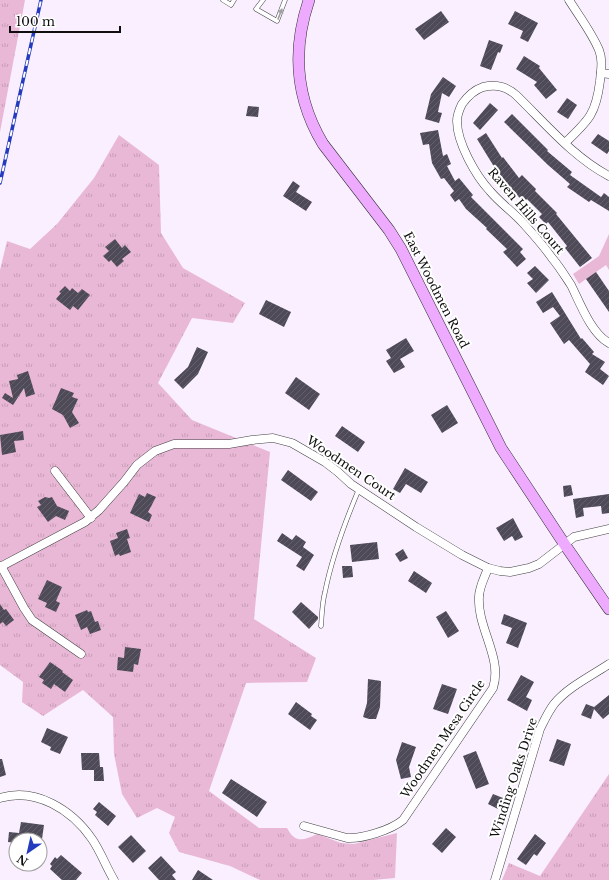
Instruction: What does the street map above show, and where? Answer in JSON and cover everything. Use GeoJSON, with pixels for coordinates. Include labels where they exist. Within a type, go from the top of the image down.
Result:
{"type":"FeatureCollection","features":[{"type":"Feature","properties":{"kind":"main road","name":"East Woodmen Road"},"geometry":{"type":"LineString","coordinates":[[309,0],[304,13],[300,37],[298,70],[301,92],[314,129],[323,144],[389,230],[401,249],[501,448],[609,609]]}},
{"type":"Feature","properties":{"kind":"street"},"geometry":{"type":"LineString","coordinates":[[565,143],[582,127],[595,108],[605,74],[602,60],[595,42],[569,0]]}},
{"type":"Feature","properties":{"kind":"street","name":"Raven Hills Court"},"geometry":{"type":"LineString","coordinates":[[609,176],[591,166],[508,88],[498,85],[480,88],[472,93],[463,103],[458,112],[457,121],[460,140],[482,182],[527,227],[552,257],[570,283],[593,326],[609,343]]}},
{"type":"Feature","properties":{"kind":"street","name":"Woodmen Court"},"geometry":{"type":"LineString","coordinates":[[1,566],[85,522],[109,499],[137,465],[155,451],[174,444],[229,444],[252,440],[278,439],[292,443],[324,462],[359,489],[416,527],[462,555],[488,568],[510,572],[529,568],[539,564],[574,537],[609,529]]}},
{"type":"Feature","properties":{"kind":"street"},"geometry":{"type":"LineString","coordinates":[[55,471],[90,518]]}},
{"type":"Feature","properties":{"kind":"street"},"geometry":{"type":"LineString","coordinates":[[1,566],[32,620],[81,654]]}},
{"type":"Feature","properties":{"kind":"street","name":"Woodmen Mesa Circle"},"geometry":{"type":"LineString","coordinates":[[304,826],[354,839],[392,828],[403,820],[493,688],[496,674],[481,613],[479,597],[488,568]]}},
{"type":"Feature","properties":{"kind":"street","name":"Winding Oaks Drive"},"geometry":{"type":"LineString","coordinates":[[495,880],[540,729],[546,716],[559,698],[609,664]]}},
{"type":"Feature","properties":{"kind":"street"},"geometry":{"type":"LineString","coordinates":[[0,798],[13,795],[32,796],[48,802],[76,820],[93,840],[114,880]]}},
{"type":"Feature","properties":{"kind":"lane"},"geometry":{"type":"LineString","coordinates":[[223,0],[230,5],[234,0]]}},
{"type":"Feature","properties":{"kind":"lane"},"geometry":{"type":"LineString","coordinates":[[263,0],[256,9],[277,22],[285,0]]}},
{"type":"Feature","properties":{"kind":"lane"},"geometry":{"type":"LineString","coordinates":[[321,626],[324,597],[330,572],[342,534],[359,489]]}},
{"type":"Feature","properties":{"kind":"green space"},"geometry":{"type":"Polygon","coordinates":[[[0,0],[25,0],[0,132],[0,0]]]}},
{"type":"Feature","properties":{"kind":"green space"},"geometry":{"type":"Polygon","coordinates":[[[119,135],[159,165],[161,233],[183,268],[245,303],[233,323],[192,318],[158,383],[192,420],[270,452],[254,619],[316,658],[307,682],[246,683],[209,791],[259,828],[287,828],[293,836],[300,839],[308,838],[317,834],[341,843],[354,844],[397,833],[395,878],[373,880],[260,880],[230,866],[179,852],[169,833],[175,817],[157,808],[137,818],[122,794],[114,754],[113,717],[83,690],[43,716],[22,702],[23,682],[0,665],[0,270],[7,241],[30,249],[57,224],[94,178],[119,135]]]}},
{"type":"Feature","properties":{"kind":"green space"},"geometry":{"type":"Polygon","coordinates":[[[609,234],[609,270],[606,265],[579,284],[573,274],[599,256],[609,234]]]}},
{"type":"Feature","properties":{"kind":"green space"},"geometry":{"type":"Polygon","coordinates":[[[609,774],[609,880],[502,880],[509,863],[540,876],[609,774]]]}},
{"type":"Feature","properties":{"kind":"building"},"geometry":{"type":"Polygon","coordinates":[[[441,11],[449,22],[424,40],[415,29],[441,11]]]}},
{"type":"Feature","properties":{"kind":"building"},"geometry":{"type":"Polygon","coordinates":[[[515,11],[538,23],[528,42],[520,38],[523,31],[508,24],[515,11]]]}},
{"type":"Feature","properties":{"kind":"building"},"geometry":{"type":"Polygon","coordinates":[[[489,40],[503,45],[500,53],[498,52],[491,70],[480,66],[489,40]]]}},
{"type":"Feature","properties":{"kind":"building"},"geometry":{"type":"Polygon","coordinates":[[[524,56],[540,66],[539,68],[557,90],[546,99],[534,85],[537,82],[516,69],[524,56]]]}},
{"type":"Feature","properties":{"kind":"building"},"geometry":{"type":"Polygon","coordinates":[[[443,77],[456,86],[449,97],[442,93],[438,112],[442,113],[439,123],[425,119],[431,94],[443,77]]]}},
{"type":"Feature","properties":{"kind":"building"},"geometry":{"type":"Polygon","coordinates":[[[567,98],[577,105],[568,119],[557,112],[567,98]]]}},
{"type":"Feature","properties":{"kind":"building"},"geometry":{"type":"Polygon","coordinates":[[[490,103],[498,110],[480,130],[473,123],[490,103]]]}},
{"type":"Feature","properties":{"kind":"building"},"geometry":{"type":"Polygon","coordinates":[[[248,106],[259,107],[258,117],[246,116],[248,106]]]}},
{"type":"Feature","properties":{"kind":"building"},"geometry":{"type":"Polygon","coordinates":[[[512,114],[548,150],[547,151],[572,172],[570,175],[601,197],[604,193],[609,197],[609,211],[591,200],[589,202],[567,187],[570,184],[548,165],[504,122],[512,114]]]}},
{"type":"Feature","properties":{"kind":"building"},"geometry":{"type":"Polygon","coordinates":[[[438,130],[443,156],[447,154],[451,164],[447,166],[455,181],[459,178],[473,195],[471,197],[523,249],[520,252],[526,259],[517,267],[503,252],[507,249],[466,209],[459,199],[455,202],[450,195],[454,191],[444,178],[441,179],[432,163],[429,144],[423,145],[420,133],[438,130]]]}},
{"type":"Feature","properties":{"kind":"building"},"geometry":{"type":"Polygon","coordinates":[[[486,133],[502,158],[503,157],[519,178],[522,175],[536,189],[535,191],[557,213],[556,214],[592,258],[580,267],[565,248],[567,246],[548,222],[546,224],[539,217],[542,214],[527,199],[524,202],[511,189],[493,165],[477,139],[486,133]]]}},
{"type":"Feature","properties":{"kind":"building"},"geometry":{"type":"Polygon","coordinates":[[[598,134],[609,141],[609,151],[607,154],[591,143],[598,134]]]}},
{"type":"Feature","properties":{"kind":"building"},"geometry":{"type":"Polygon","coordinates":[[[293,181],[300,186],[296,192],[312,202],[306,211],[283,196],[293,181]]]}},
{"type":"Feature","properties":{"kind":"building"},"geometry":{"type":"Polygon","coordinates":[[[115,239],[122,248],[125,245],[131,252],[122,259],[124,261],[117,267],[111,260],[109,262],[103,256],[109,251],[105,247],[115,239]]]}},
{"type":"Feature","properties":{"kind":"building"},"geometry":{"type":"Polygon","coordinates":[[[535,266],[549,280],[536,293],[527,283],[533,279],[527,273],[535,266]]]}},
{"type":"Feature","properties":{"kind":"building"},"geometry":{"type":"Polygon","coordinates":[[[596,272],[609,291],[609,312],[586,279],[596,272]]]}},
{"type":"Feature","properties":{"kind":"building"},"geometry":{"type":"Polygon","coordinates":[[[65,286],[70,291],[72,288],[78,293],[82,289],[90,295],[78,310],[73,306],[70,310],[56,299],[61,293],[59,292],[65,286]]]}},
{"type":"Feature","properties":{"kind":"building"},"geometry":{"type":"Polygon","coordinates":[[[552,292],[581,339],[582,338],[594,352],[592,354],[605,362],[600,369],[609,376],[603,385],[585,372],[590,364],[569,340],[564,344],[550,323],[560,316],[553,307],[543,313],[536,302],[552,292]]]}},
{"type":"Feature","properties":{"kind":"building"},"geometry":{"type":"Polygon","coordinates":[[[266,300],[291,312],[284,327],[259,314],[266,300]]]}},
{"type":"Feature","properties":{"kind":"building"},"geometry":{"type":"Polygon","coordinates":[[[406,338],[414,351],[400,359],[405,367],[394,373],[386,361],[391,358],[386,350],[406,338]]]}},
{"type":"Feature","properties":{"kind":"building"},"geometry":{"type":"Polygon","coordinates":[[[197,347],[208,352],[198,374],[183,389],[174,380],[188,367],[197,347]]]}},
{"type":"Feature","properties":{"kind":"building"},"geometry":{"type":"Polygon","coordinates":[[[28,371],[35,394],[26,397],[24,388],[13,405],[2,398],[5,393],[13,398],[9,381],[18,379],[17,375],[28,371]]]}},
{"type":"Feature","properties":{"kind":"building"},"geometry":{"type":"Polygon","coordinates":[[[296,377],[320,394],[309,410],[285,393],[296,377]]]}},
{"type":"Feature","properties":{"kind":"building"},"geometry":{"type":"Polygon","coordinates":[[[61,388],[74,393],[72,397],[78,399],[72,412],[79,423],[70,428],[63,415],[52,409],[61,388]]]}},
{"type":"Feature","properties":{"kind":"building"},"geometry":{"type":"Polygon","coordinates":[[[447,405],[458,423],[442,433],[431,415],[447,405]]]}},
{"type":"Feature","properties":{"kind":"building"},"geometry":{"type":"Polygon","coordinates":[[[342,426],[365,442],[358,452],[335,436],[342,426]]]}},
{"type":"Feature","properties":{"kind":"building"},"geometry":{"type":"Polygon","coordinates":[[[23,431],[24,440],[14,441],[16,452],[2,455],[0,435],[23,431]]]}},
{"type":"Feature","properties":{"kind":"building"},"geometry":{"type":"Polygon","coordinates":[[[405,468],[428,482],[421,493],[406,484],[400,493],[393,489],[405,468]]]}},
{"type":"Feature","properties":{"kind":"building"},"geometry":{"type":"Polygon","coordinates":[[[288,470],[318,492],[311,501],[281,480],[288,470]]]}},
{"type":"Feature","properties":{"kind":"building"},"geometry":{"type":"Polygon","coordinates":[[[571,485],[573,495],[564,497],[563,486],[571,485]]]}},
{"type":"Feature","properties":{"kind":"building"},"geometry":{"type":"Polygon","coordinates":[[[147,493],[156,497],[148,512],[152,515],[149,522],[130,513],[139,494],[145,497],[147,493]]]}},
{"type":"Feature","properties":{"kind":"building"},"geometry":{"type":"Polygon","coordinates":[[[609,494],[609,513],[602,514],[601,506],[583,508],[584,516],[576,518],[573,499],[609,494]]]}},
{"type":"Feature","properties":{"kind":"building"},"geometry":{"type":"Polygon","coordinates":[[[45,497],[52,497],[57,506],[69,511],[65,520],[56,516],[48,522],[37,507],[41,505],[38,501],[45,497]]]}},
{"type":"Feature","properties":{"kind":"building"},"geometry":{"type":"Polygon","coordinates":[[[513,518],[523,537],[515,541],[512,536],[504,541],[496,528],[513,518]]]}},
{"type":"Feature","properties":{"kind":"building"},"geometry":{"type":"Polygon","coordinates":[[[127,529],[130,538],[127,539],[131,552],[120,556],[119,554],[115,556],[110,541],[118,538],[116,533],[127,529]]]}},
{"type":"Feature","properties":{"kind":"building"},"geometry":{"type":"Polygon","coordinates":[[[282,533],[292,540],[296,535],[306,542],[303,547],[314,555],[304,571],[296,566],[302,557],[277,541],[282,533]]]}},
{"type":"Feature","properties":{"kind":"building"},"geometry":{"type":"Polygon","coordinates":[[[377,542],[379,559],[352,562],[350,545],[377,542]]]}},
{"type":"Feature","properties":{"kind":"building"},"geometry":{"type":"Polygon","coordinates":[[[403,549],[408,558],[400,562],[395,554],[403,549]]]}},
{"type":"Feature","properties":{"kind":"building"},"geometry":{"type":"Polygon","coordinates":[[[342,566],[352,566],[353,577],[343,578],[342,566]]]}},
{"type":"Feature","properties":{"kind":"building"},"geometry":{"type":"Polygon","coordinates":[[[414,571],[432,583],[426,593],[408,581],[414,571]]]}},
{"type":"Feature","properties":{"kind":"building"},"geometry":{"type":"Polygon","coordinates":[[[47,580],[62,587],[56,601],[60,603],[56,612],[45,607],[47,603],[38,599],[47,580]]]}},
{"type":"Feature","properties":{"kind":"building"},"geometry":{"type":"Polygon","coordinates":[[[301,602],[318,617],[309,629],[292,612],[301,602]]]}},
{"type":"Feature","properties":{"kind":"building"},"geometry":{"type":"Polygon","coordinates":[[[0,604],[4,610],[6,609],[14,620],[6,626],[3,622],[0,624],[0,604]]]}},
{"type":"Feature","properties":{"kind":"building"},"geometry":{"type":"Polygon","coordinates":[[[87,610],[88,612],[91,611],[95,622],[98,621],[101,630],[90,634],[87,627],[81,630],[75,615],[87,610]]]}},
{"type":"Feature","properties":{"kind":"building"},"geometry":{"type":"Polygon","coordinates":[[[446,611],[459,631],[448,638],[436,617],[446,611]]]}},
{"type":"Feature","properties":{"kind":"building"},"geometry":{"type":"Polygon","coordinates":[[[504,614],[527,623],[518,648],[506,643],[512,628],[501,624],[504,614]]]}},
{"type":"Feature","properties":{"kind":"building"},"geometry":{"type":"Polygon","coordinates":[[[125,647],[141,649],[138,665],[134,664],[133,672],[117,670],[118,657],[124,658],[125,647]]]}},
{"type":"Feature","properties":{"kind":"building"},"geometry":{"type":"Polygon","coordinates":[[[50,662],[73,680],[65,692],[54,684],[51,689],[42,683],[44,680],[39,677],[50,662]]]}},
{"type":"Feature","properties":{"kind":"building"},"geometry":{"type":"Polygon","coordinates":[[[521,675],[534,682],[526,697],[532,700],[527,711],[507,700],[521,675]]]}},
{"type":"Feature","properties":{"kind":"building"},"geometry":{"type":"Polygon","coordinates":[[[368,679],[381,681],[380,707],[376,719],[363,717],[367,703],[368,679]]]}},
{"type":"Feature","properties":{"kind":"building"},"geometry":{"type":"Polygon","coordinates":[[[442,684],[457,689],[448,714],[433,709],[442,684]]]}},
{"type":"Feature","properties":{"kind":"building"},"geometry":{"type":"Polygon","coordinates":[[[609,695],[609,714],[603,719],[594,709],[591,719],[581,715],[586,704],[594,707],[609,695]]]}},
{"type":"Feature","properties":{"kind":"building"},"geometry":{"type":"Polygon","coordinates":[[[296,702],[312,714],[311,716],[317,720],[310,730],[288,714],[296,702]]]}},
{"type":"Feature","properties":{"kind":"building"},"geometry":{"type":"Polygon","coordinates":[[[47,728],[68,737],[60,754],[50,750],[51,747],[41,742],[47,728]]]}},
{"type":"Feature","properties":{"kind":"building"},"geometry":{"type":"Polygon","coordinates":[[[557,739],[571,744],[564,766],[549,761],[557,739]]]}},
{"type":"Feature","properties":{"kind":"building"},"geometry":{"type":"Polygon","coordinates":[[[402,742],[416,747],[409,767],[411,777],[401,779],[396,760],[402,742]]]}},
{"type":"Feature","properties":{"kind":"building"},"geometry":{"type":"Polygon","coordinates":[[[476,751],[489,784],[476,789],[463,756],[476,751]]]}},
{"type":"Feature","properties":{"kind":"building"},"geometry":{"type":"Polygon","coordinates":[[[81,753],[99,753],[100,767],[103,767],[104,781],[94,781],[94,770],[82,770],[81,753]]]}},
{"type":"Feature","properties":{"kind":"building"},"geometry":{"type":"Polygon","coordinates":[[[0,759],[2,759],[6,775],[0,777],[0,759]]]}},
{"type":"Feature","properties":{"kind":"building"},"geometry":{"type":"Polygon","coordinates":[[[231,779],[267,802],[257,817],[222,793],[231,779]]]}},
{"type":"Feature","properties":{"kind":"building"},"geometry":{"type":"Polygon","coordinates":[[[493,794],[503,798],[498,809],[488,804],[493,794]]]}},
{"type":"Feature","properties":{"kind":"building"},"geometry":{"type":"Polygon","coordinates":[[[99,802],[116,816],[108,826],[95,815],[97,812],[93,809],[99,802]]]}},
{"type":"Feature","properties":{"kind":"building"},"geometry":{"type":"Polygon","coordinates":[[[21,822],[44,825],[43,832],[19,832],[21,822]]]}},
{"type":"Feature","properties":{"kind":"building"},"geometry":{"type":"Polygon","coordinates":[[[446,828],[456,837],[442,853],[432,844],[446,828]]]}},
{"type":"Feature","properties":{"kind":"building"},"geometry":{"type":"Polygon","coordinates":[[[535,834],[546,843],[537,856],[534,854],[526,865],[517,859],[535,834]]]}},
{"type":"Feature","properties":{"kind":"building"},"geometry":{"type":"Polygon","coordinates":[[[131,835],[146,851],[133,863],[118,847],[131,835]]]}},
{"type":"Feature","properties":{"kind":"building"},"geometry":{"type":"Polygon","coordinates":[[[61,855],[82,873],[76,880],[62,880],[50,869],[52,866],[50,864],[55,857],[57,859],[61,855]]]}},
{"type":"Feature","properties":{"kind":"building"},"geometry":{"type":"Polygon","coordinates":[[[161,856],[176,872],[172,875],[176,880],[159,880],[148,868],[161,856]]]}},
{"type":"Feature","properties":{"kind":"building"},"geometry":{"type":"Polygon","coordinates":[[[198,870],[213,880],[192,880],[198,870]]]}},
{"type":"Feature","properties":{"kind":"railway"},"geometry":{"type":"LineString","coordinates":[[0,183],[41,0]]}}]}
